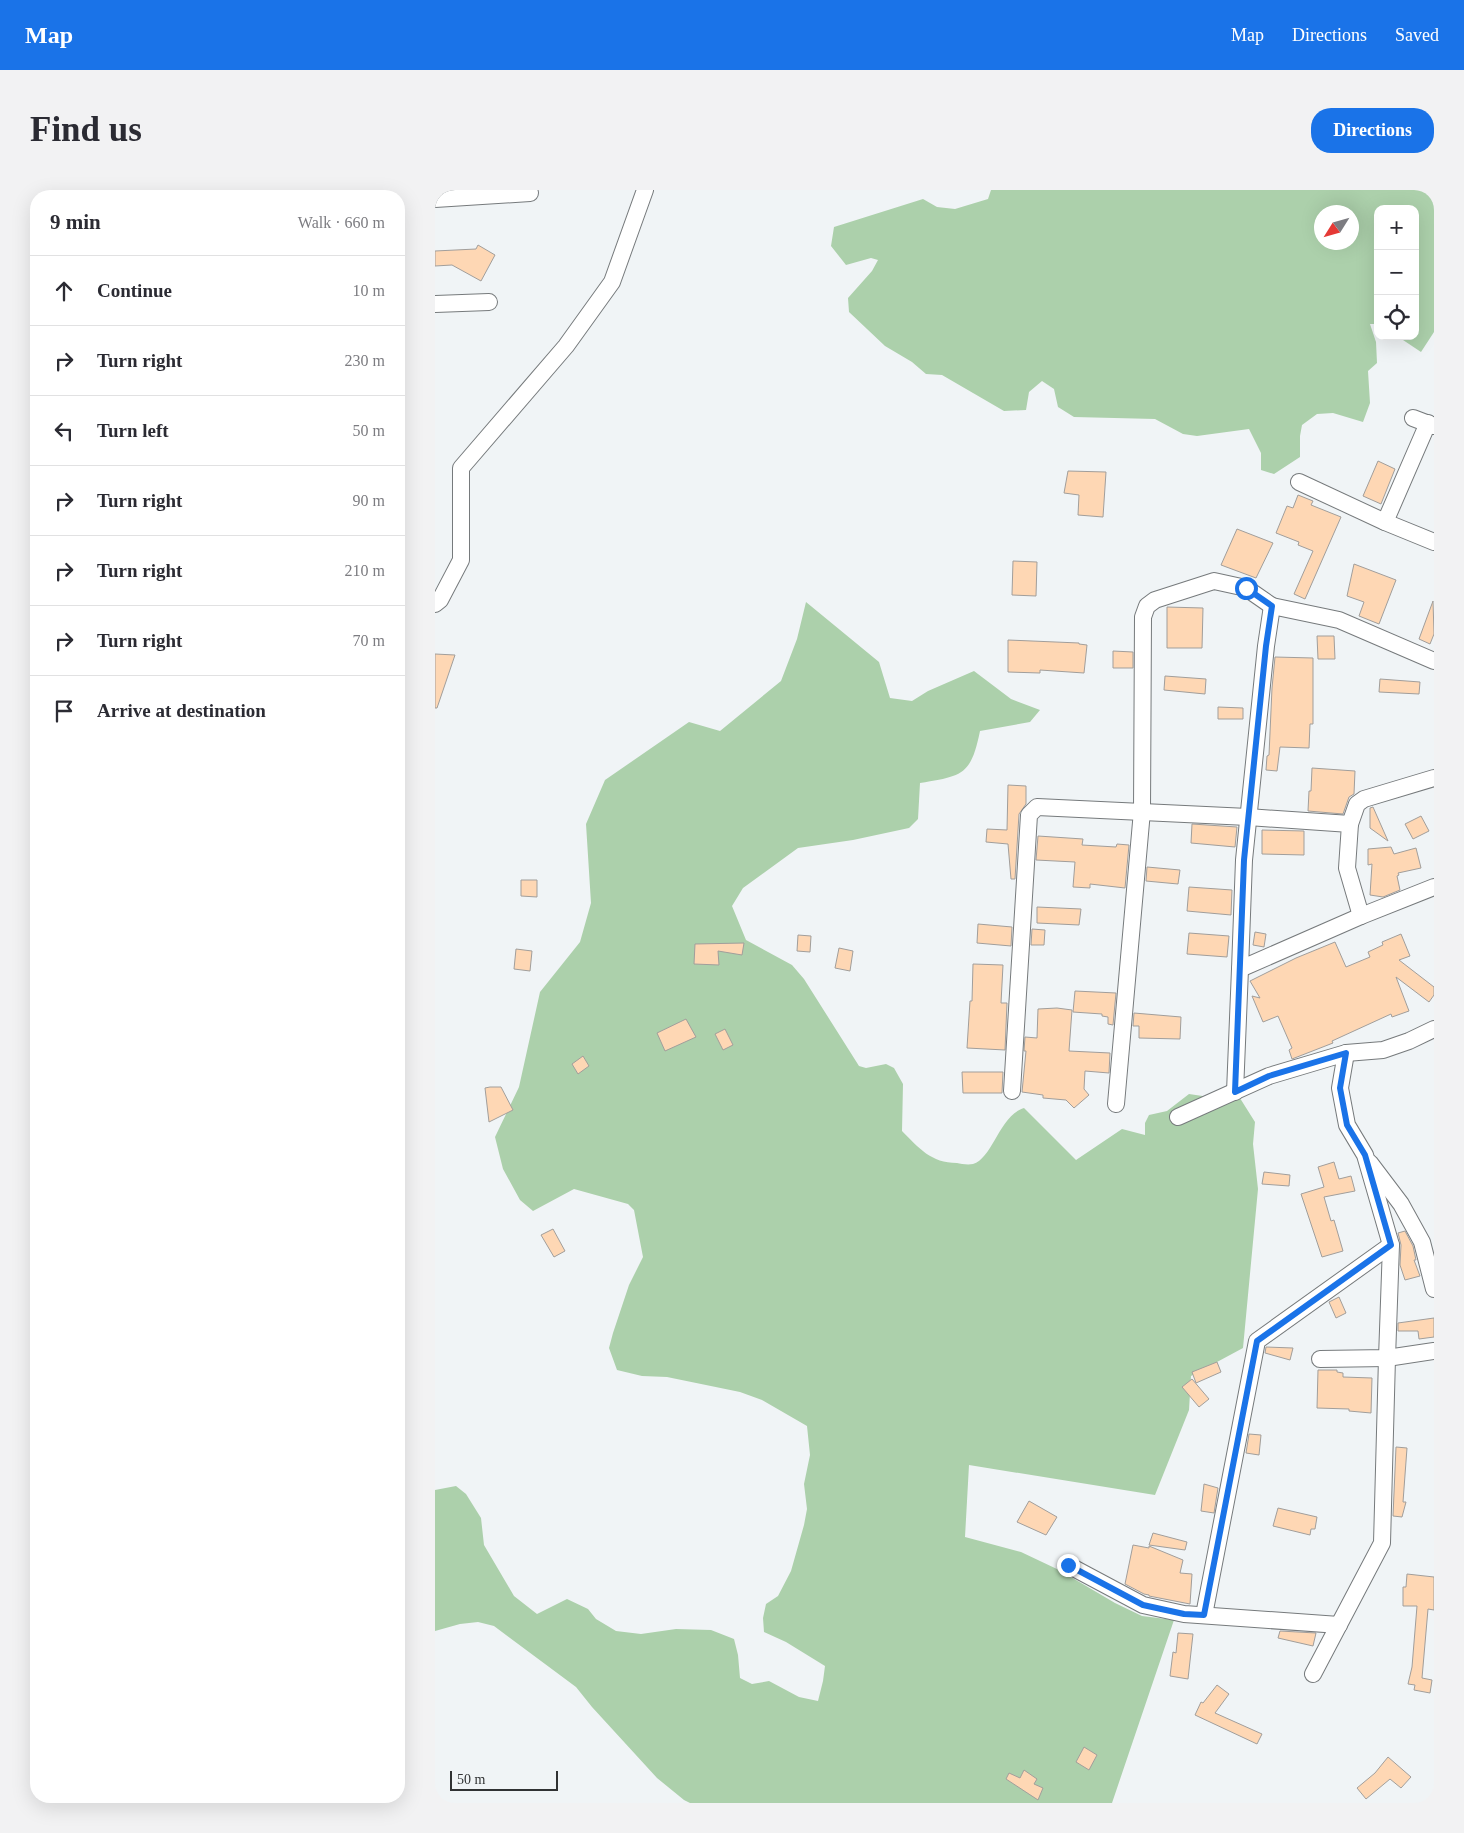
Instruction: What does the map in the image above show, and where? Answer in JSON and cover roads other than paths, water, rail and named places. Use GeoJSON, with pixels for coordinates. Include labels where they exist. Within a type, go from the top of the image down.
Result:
{"type":"FeatureCollection","features":[{"type":"Feature","properties":{"kind":"street"},"geometry":{"type":"LineString","coordinates":[[435,604],[440,600],[461,560],[461,468],[566,346],[612,282],[645,190]]}},
{"type":"Feature","properties":{"kind":"street"},"geometry":{"type":"LineString","coordinates":[[435,199],[530,193]]}},
{"type":"Feature","properties":{"kind":"street"},"geometry":{"type":"LineString","coordinates":[[435,304],[489,302]]}},
{"type":"Feature","properties":{"kind":"street"},"geometry":{"type":"LineString","coordinates":[[1385,522],[1425,422]]}},
{"type":"Feature","properties":{"kind":"street"},"geometry":{"type":"LineString","coordinates":[[1299,482],[1385,522],[1434,542]]}},
{"type":"Feature","properties":{"kind":"street"},"geometry":{"type":"LineString","coordinates":[[1116,1104],[1141,811],[1143,617],[1147,606],[1155,600],[1214,581],[1246,588],[1272,606],[1339,620],[1434,661]]}},
{"type":"Feature","properties":{"kind":"street"},"geometry":{"type":"LineString","coordinates":[[1235,1092],[1244,860],[1266,646],[1272,606]]}},
{"type":"Feature","properties":{"kind":"street"},"geometry":{"type":"LineString","coordinates":[[1361,916],[1347,868],[1350,824],[1357,804],[1364,800],[1434,778]]}},
{"type":"Feature","properties":{"kind":"street"},"geometry":{"type":"LineString","coordinates":[[1012,1091],[1029,814],[1037,807],[1141,811],[1350,824]]}},
{"type":"Feature","properties":{"kind":"street"},"geometry":{"type":"LineString","coordinates":[[1240,969],[1361,916],[1434,887]]}},
{"type":"Feature","properties":{"kind":"street"},"geometry":{"type":"LineString","coordinates":[[1178,1117],[1269,1076],[1346,1053],[1383,1050],[1409,1041],[1434,1029]]}},
{"type":"Feature","properties":{"kind":"street"},"geometry":{"type":"LineString","coordinates":[[1346,1053],[1340,1088],[1347,1125],[1365,1155],[1401,1204],[1422,1242],[1434,1288]]}},
{"type":"Feature","properties":{"kind":"street"},"geometry":{"type":"LineString","coordinates":[[1313,1674],[1382,1543],[1391,1245],[1365,1155]]}},
{"type":"Feature","properties":{"kind":"street"},"geometry":{"type":"LineString","coordinates":[[1204,1615],[1257,1341],[1391,1245]]}},
{"type":"Feature","properties":{"kind":"street"},"geometry":{"type":"LineString","coordinates":[[1320,1359],[1387,1358],[1434,1351]]}},
{"type":"Feature","properties":{"kind":"street"},"geometry":{"type":"LineString","coordinates":[[1068,1565],[1143,1605],[1184,1614],[1339,1624]]}}]}
